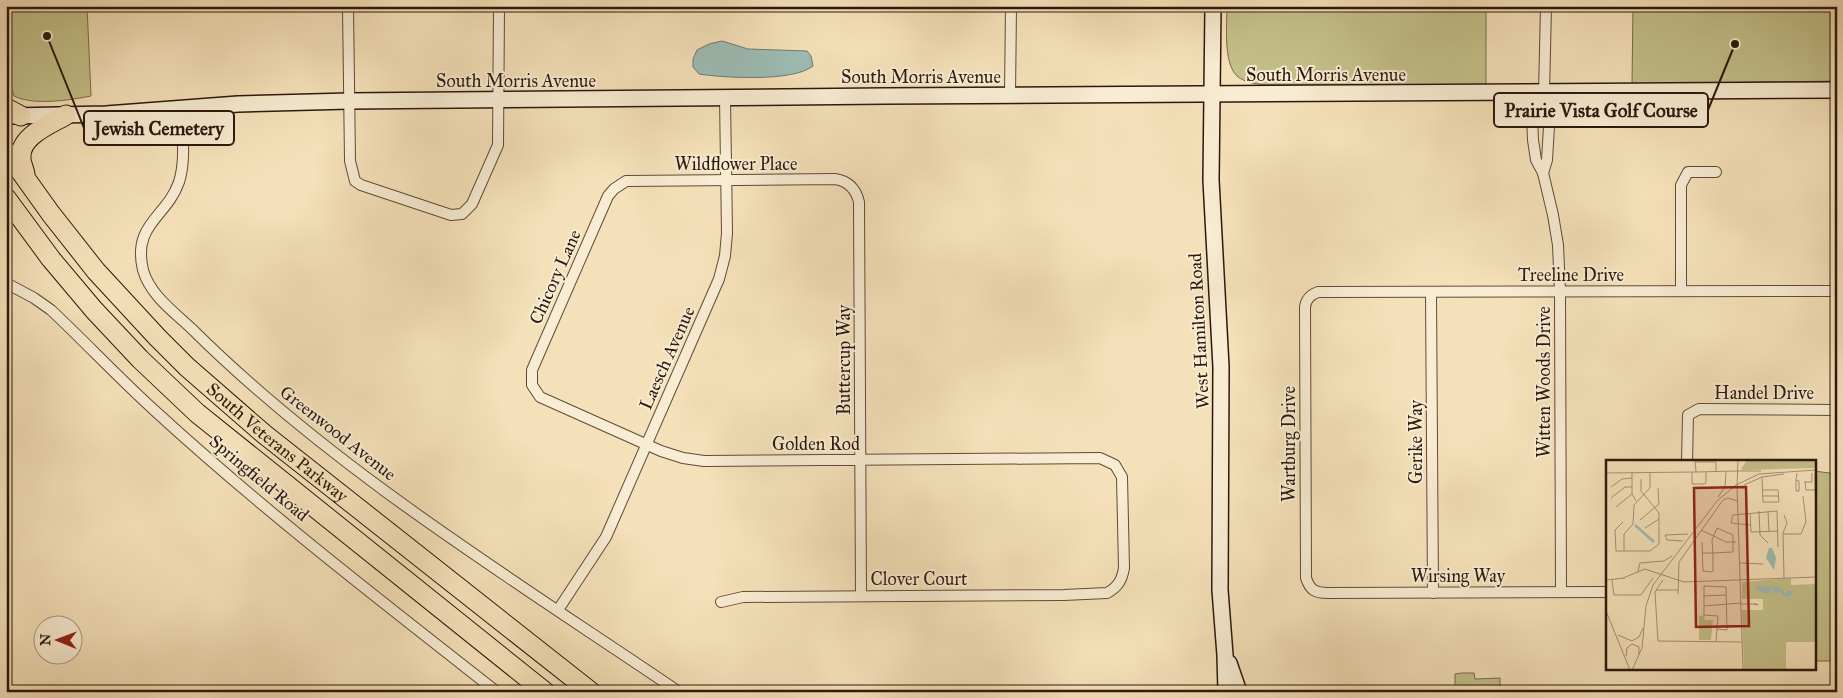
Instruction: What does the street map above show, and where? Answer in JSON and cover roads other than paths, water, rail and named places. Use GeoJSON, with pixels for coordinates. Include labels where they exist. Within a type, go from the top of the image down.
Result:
{"type":"FeatureCollection","features":[{"type":"Feature","properties":{"kind":"highway"},"geometry":{"type":"LineString","coordinates":[[26,180],[21,156],[24,145],[31,136],[66,115]]}},
{"type":"Feature","properties":{"kind":"highway","name":"South Veterans Parkway"},"geometry":{"type":"LineString","coordinates":[[6,151],[51,214],[96,271],[187,367],[264,434],[591,692]]}},
{"type":"Feature","properties":{"kind":"highway","name":"South Veterans Parkway"},"geometry":{"type":"LineString","coordinates":[[6,198],[51,259],[94,310],[140,359],[197,413],[545,692]]}},
{"type":"Feature","properties":{"kind":"street"},"geometry":{"type":"LineString","coordinates":[[348,6],[351,168],[355,181],[361,185],[455,216],[467,210],[472,204],[496,151],[499,134],[500,100],[499,6]]}},
{"type":"Feature","properties":{"kind":"street"},"geometry":{"type":"LineString","coordinates":[[1010,96],[1011,6]]}},
{"type":"Feature","properties":{"kind":"street","name":"West Hamilton Road"},"geometry":{"type":"LineString","coordinates":[[1213,6],[1211,95],[1213,232],[1222,399],[1220,590],[1226,692]]}},
{"type":"Feature","properties":{"kind":"street"},"geometry":{"type":"LineString","coordinates":[[1542,93],[1546,6]]}},
{"type":"Feature","properties":{"kind":"street","name":"South Morris Avenue"},"geometry":{"type":"LineString","coordinates":[[11,113],[66,115],[238,104],[349,101],[1837,90]]}},
{"type":"Feature","properties":{"kind":"street","name":"Witten Woods Drive"},"geometry":{"type":"LineString","coordinates":[[1542,93],[1547,160],[1542,173]]}},
{"type":"Feature","properties":{"kind":"street","name":"Witten Woods Drive"},"geometry":{"type":"LineString","coordinates":[[1542,93],[1533,140],[1536,160],[1542,173],[1553,214],[1558,245],[1560,291],[1561,592]]}},
{"type":"Feature","properties":{"kind":"street","name":"Laesch Avenue"},"geometry":{"type":"LineString","coordinates":[[558,610],[606,537],[719,279],[726,245],[724,98]]}},
{"type":"Feature","properties":{"kind":"street","name":"Greenwood Avenue"},"geometry":{"type":"LineString","coordinates":[[182,109],[180,179],[174,193],[146,231],[142,246],[143,269],[156,295],[254,387],[385,491],[679,692]]}},
{"type":"Feature","properties":{"kind":"street"},"geometry":{"type":"LineString","coordinates":[[1681,291],[1680,186],[1688,172],[1716,172]]}},
{"type":"Feature","properties":{"kind":"street","name":"Wildflower Place"},"geometry":{"type":"LineString","coordinates":[[620,184],[631,181],[835,179],[851,186]]}},
{"type":"Feature","properties":{"kind":"street","name":"Chicory Lane"},"geometry":{"type":"LineString","coordinates":[[533,387],[531,380],[532,370],[543,344],[608,196],[620,184]]}},
{"type":"Feature","properties":{"kind":"street","name":"Buttercup Way"},"geometry":{"type":"LineString","coordinates":[[851,186],[856,192],[859,202],[861,596]]}},
{"type":"Feature","properties":{"kind":"street","name":"Springfield Road"},"geometry":{"type":"LineString","coordinates":[[6,283],[34,298],[50,310],[154,410],[261,503],[497,692]]}},
{"type":"Feature","properties":{"kind":"street","name":"Treeline Drive"},"geometry":{"type":"LineString","coordinates":[[1308,298],[1318,292],[1837,290]]}},
{"type":"Feature","properties":{"kind":"street","name":"Gerike Way"},"geometry":{"type":"LineString","coordinates":[[1432,292],[1433,593]]}},
{"type":"Feature","properties":{"kind":"street","name":"Wartburg Drive"},"geometry":{"type":"LineString","coordinates":[[1308,298],[1305,308],[1306,578],[1311,589]]}},
{"type":"Feature","properties":{"kind":"street","name":"Golden Rod"},"geometry":{"type":"LineString","coordinates":[[533,387],[540,397],[646,445],[677,456],[704,461],[1100,458],[1115,465],[1121,473],[1123,481],[1123,576],[1115,588]]}},
{"type":"Feature","properties":{"kind":"street","name":"Handel Drive"},"geometry":{"type":"LineString","coordinates":[[1687,460],[1688,415],[1699,408],[1837,410]]}},
{"type":"Feature","properties":{"kind":"street","name":"Clover Court"},"geometry":{"type":"LineString","coordinates":[[721,602],[743,597],[1103,594],[1115,588]]}},
{"type":"Feature","properties":{"kind":"street","name":"Wirsing Way"},"geometry":{"type":"LineString","coordinates":[[1311,589],[1318,593],[1606,592]]}},
{"type":"Feature","properties":{"kind":"street","name":"West Hamilton Road"},"geometry":{"type":"LineString","coordinates":[[1225,655],[1239,692]]}},
{"type":"Feature","properties":{"kind":"water"},"geometry":{"type":"Polygon","coordinates":[[[722,41],[748,49],[807,51],[811,56],[813,66],[790,75],[775,77],[725,77],[699,74],[693,67],[693,59],[697,50],[709,44],[722,41]]]}},
{"type":"Feature","properties":{"kind":"place","name":"Jewish Cemetery"},"geometry":{"type":"Point","coordinates":[47,36]}},
{"type":"Feature","properties":{"kind":"place","name":"Prairie Vista Golf Course"},"geometry":{"type":"Point","coordinates":[1735,44]}}]}
